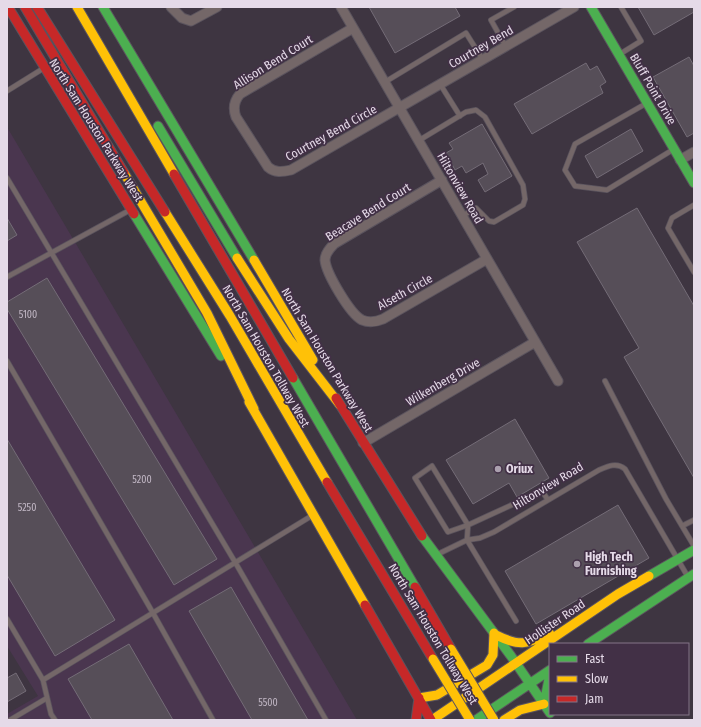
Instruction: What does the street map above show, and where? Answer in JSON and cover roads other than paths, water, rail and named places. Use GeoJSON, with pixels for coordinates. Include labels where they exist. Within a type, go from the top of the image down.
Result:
{"type":"FeatureCollection","features":[{"type":"Feature","properties":{"kind":"main road","name":"North Sam Houston Parkway West"},"geometry":{"type":"LineString","coordinates":[[8,7],[254,409],[432,720]]}},
{"type":"Feature","properties":{"kind":"main road"},"geometry":{"type":"LineString","coordinates":[[25,7],[207,313],[254,409]]}},
{"type":"Feature","properties":{"kind":"main road","name":"North Sam Houston Tollway West"},"geometry":{"type":"LineString","coordinates":[[37,7],[230,316],[309,453],[470,720]]}},
{"type":"Feature","properties":{"kind":"main road","name":"North Sam Houston Tollway West"},"geometry":{"type":"LineString","coordinates":[[77,7],[451,649],[494,720]]}},
{"type":"Feature","properties":{"kind":"main road"},"geometry":{"type":"LineString","coordinates":[[83,7],[146,106]]}},
{"type":"Feature","properties":{"kind":"main road","name":"North Sam Houston Parkway West"},"geometry":{"type":"LineString","coordinates":[[103,7],[394,495],[435,556],[516,663],[549,712]]}},
{"type":"Feature","properties":{"kind":"main road","name":"Bluff Point Drive"},"geometry":{"type":"LineString","coordinates":[[591,7],[694,183]]}},
{"type":"Feature","properties":{"kind":"main road"},"geometry":{"type":"LineString","coordinates":[[154,120],[249,278],[319,380],[340,404]]}},
{"type":"Feature","properties":{"kind":"main road","name":"Hollister Road"},"geometry":{"type":"LineString","coordinates":[[432,720],[618,594],[694,550]]}},
{"type":"Feature","properties":{"kind":"main road"},"geometry":{"type":"LineString","coordinates":[[589,643],[691,575]]}},
{"type":"Feature","properties":{"kind":"main road"},"geometry":{"type":"LineString","coordinates":[[416,720],[419,698],[437,695],[487,665],[493,656],[494,633],[512,643],[528,643],[546,634],[561,632]]}},
{"type":"Feature","properties":{"kind":"main road"},"geometry":{"type":"LineString","coordinates":[[476,720],[549,671]]}},
{"type":"Feature","properties":{"kind":"main road"},"geometry":{"type":"LineString","coordinates":[[504,720],[520,710],[544,704],[549,679]]}},
{"type":"Feature","properties":{"kind":"main road"},"geometry":{"type":"LineString","coordinates":[[473,684],[500,720]]}},
{"type":"Feature","properties":{"kind":"street"},"geometry":{"type":"LineString","coordinates":[[171,7],[182,18],[191,21],[217,7]]}},
{"type":"Feature","properties":{"kind":"street","name":"Hiltonview Road"},"geometry":{"type":"LineString","coordinates":[[341,7],[558,381]]}},
{"type":"Feature","properties":{"kind":"street","name":"Courtney Bend"},"geometry":{"type":"LineString","coordinates":[[399,108],[574,7]]}},
{"type":"Feature","properties":{"kind":"street","name":"Allison Bend Court"},"geometry":{"type":"LineString","coordinates":[[273,171],[268,167],[236,117],[234,111],[236,99],[240,94],[353,28]]}},
{"type":"Feature","properties":{"kind":"street","name":"Courtney Bend Circle"},"geometry":{"type":"LineString","coordinates":[[273,171],[282,172],[291,170],[399,108]]}},
{"type":"Feature","properties":{"kind":"street"},"geometry":{"type":"LineString","coordinates":[[680,160],[694,152]]}},
{"type":"Feature","properties":{"kind":"street","name":"Beacave Bend Court"},"geometry":{"type":"LineString","coordinates":[[342,295],[327,270],[325,258],[329,249],[442,180]]}},
{"type":"Feature","properties":{"kind":"street","name":"Alseth Circle"},"geometry":{"type":"LineString","coordinates":[[342,295],[358,317],[363,321],[376,321],[487,259]]}},
{"type":"Feature","properties":{"kind":"street","name":"Wilkenberg Drive"},"geometry":{"type":"LineString","coordinates":[[363,443],[535,342]]}},
{"type":"Feature","properties":{"kind":"lane"},"geometry":{"type":"LineString","coordinates":[[506,47],[491,20],[514,7]]}},
{"type":"Feature","properties":{"kind":"lane"},"geometry":{"type":"LineString","coordinates":[[619,55],[641,41],[621,7]]}},
{"type":"Feature","properties":{"kind":"lane"},"geometry":{"type":"LineString","coordinates":[[385,82],[466,33],[483,60]]}},
{"type":"Feature","properties":{"kind":"lane"},"geometry":{"type":"LineString","coordinates":[[7,91],[44,68]]}},
{"type":"Feature","properties":{"kind":"lane"},"geometry":{"type":"LineString","coordinates":[[440,84],[460,116]]}},
{"type":"Feature","properties":{"kind":"lane"},"geometry":{"type":"LineString","coordinates":[[647,103],[575,144],[565,170],[575,186],[607,190],[674,149]]}},
{"type":"Feature","properties":{"kind":"lane"},"geometry":{"type":"LineString","coordinates":[[418,140],[460,116],[476,110],[485,117],[523,185],[525,199],[523,205],[494,222],[489,221],[476,208],[462,216]]}},
{"type":"Feature","properties":{"kind":"lane"},"geometry":{"type":"LineString","coordinates":[[7,178],[235,562],[326,720]]}},
{"type":"Feature","properties":{"kind":"lane"},"geometry":{"type":"LineString","coordinates":[[694,205],[672,218],[668,228],[694,272]]}},
{"type":"Feature","properties":{"kind":"lane"},"geometry":{"type":"LineString","coordinates":[[7,277],[131,209]]}},
{"type":"Feature","properties":{"kind":"lane"},"geometry":{"type":"LineString","coordinates":[[7,361],[153,613],[213,720]]}},
{"type":"Feature","properties":{"kind":"lane"},"geometry":{"type":"LineString","coordinates":[[605,381],[666,499],[694,546]]}},
{"type":"Feature","properties":{"kind":"lane","name":"Hiltonview Road"},"geometry":{"type":"LineString","coordinates":[[435,556],[467,540],[480,538],[494,532],[599,470],[610,466],[620,465],[625,469],[678,559],[691,575]]}},
{"type":"Feature","properties":{"kind":"lane"},"geometry":{"type":"LineString","coordinates":[[516,621],[467,540],[468,525],[432,466],[414,478],[448,532],[468,525],[542,491],[548,500]]}},
{"type":"Feature","properties":{"kind":"lane"},"geometry":{"type":"LineString","coordinates":[[43,680],[313,514]]}},
{"type":"Feature","properties":{"kind":"lane"},"geometry":{"type":"LineString","coordinates":[[682,526],[694,520]]}},
{"type":"Feature","properties":{"kind":"lane"},"geometry":{"type":"LineString","coordinates":[[7,619],[43,680],[55,720]]}},
{"type":"Feature","properties":{"kind":"lane"},"geometry":{"type":"LineString","coordinates":[[10,720],[48,698]]}},
{"type":"Feature","properties":{"kind":"place","name":"Oriux"},"geometry":{"type":"Point","coordinates":[498,469]}},
{"type":"Feature","properties":{"kind":"place","name":"High Tech Furnishing"},"geometry":{"type":"Point","coordinates":[577,564]}}]}
